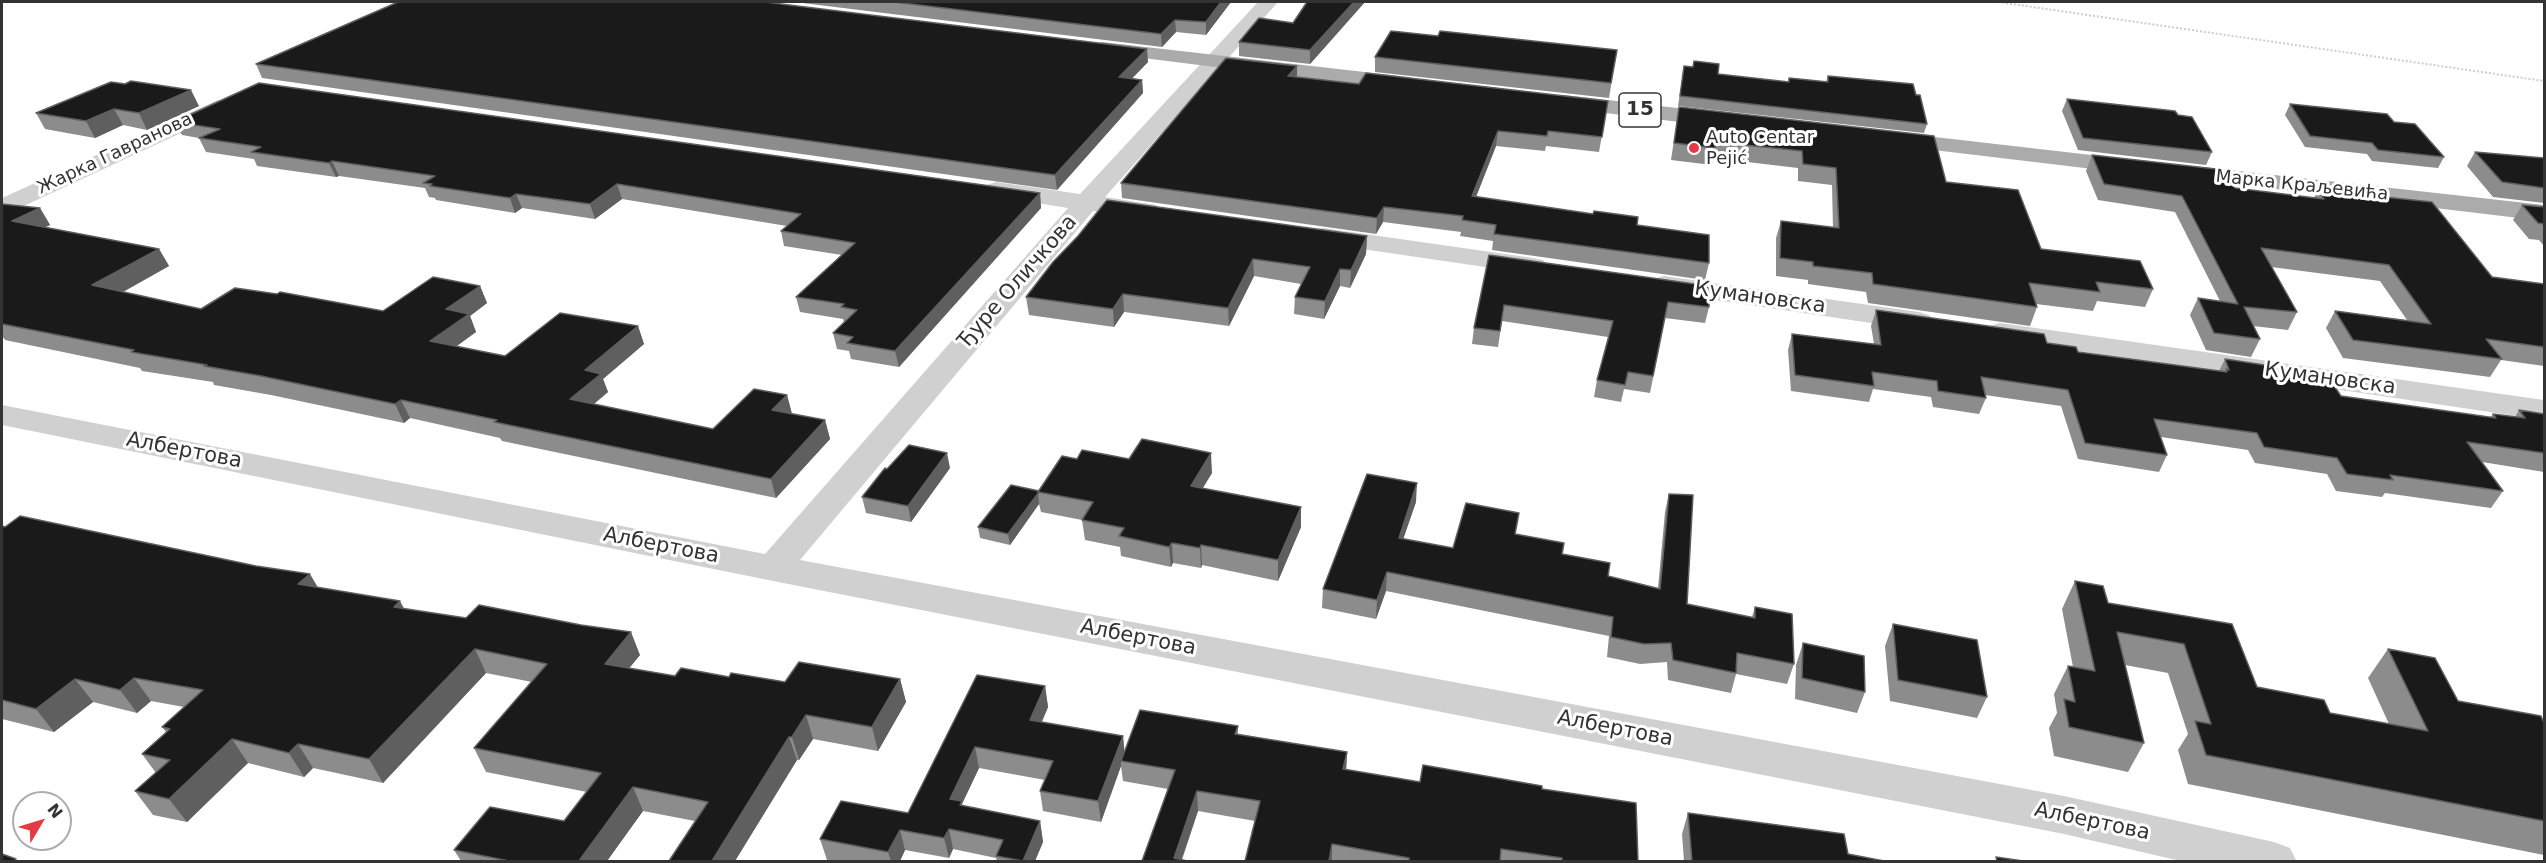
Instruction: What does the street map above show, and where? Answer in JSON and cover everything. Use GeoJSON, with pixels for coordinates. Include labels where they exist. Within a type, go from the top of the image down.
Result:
{"type":"FeatureCollection","features":[{"type":"Feature","properties":{"kind":"main road"},"geometry":{"type":"LineString","coordinates":[[1085,45],[1430,86]]}},
{"type":"Feature","properties":{"kind":"main road","name":"15"},"geometry":{"type":"LineString","coordinates":[[1548,100],[1738,122]]}},
{"type":"Feature","properties":{"kind":"main road","name":"Марка Краљевића"},"geometry":{"type":"LineString","coordinates":[[1868,136],[2544,213]]}},
{"type":"Feature","properties":{"kind":"street","name":"Ђуре Оличкова"},"geometry":{"type":"LineString","coordinates":[[772,568],[1086,203],[1268,2]]}},
{"type":"Feature","properties":{"kind":"street","name":"Жарка Гавранова"},"geometry":{"type":"LineString","coordinates":[[2,207],[240,97]]}},
{"type":"Feature","properties":{"kind":"street"},"geometry":{"type":"LineString","coordinates":[[977,187],[1173,215]]}},
{"type":"Feature","properties":{"kind":"street"},"geometry":{"type":"LineString","coordinates":[[1303,234],[1563,270]]}},
{"type":"Feature","properties":{"kind":"street","name":"Кумановска"},"geometry":{"type":"LineString","coordinates":[[1634,280],[1941,324]]}},
{"type":"Feature","properties":{"kind":"street","name":"Кумановска"},"geometry":{"type":"LineString","coordinates":[[1977,329],[2544,410]]}},
{"type":"Feature","properties":{"kind":"street","name":"Албертова"},"geometry":{"type":"LineString","coordinates":[[2,415],[772,568],[2064,815],[2274,861]]}},
{"type":"Feature","properties":{"kind":"path"},"geometry":{"type":"LineString","coordinates":[[1998,2],[2544,81]]}},
{"type":"Feature","properties":{"kind":"building"},"geometry":{"type":"Polygon","coordinates":[[[398,2],[765,2],[1147,49],[1119,77],[1142,80],[1055,175],[256,64],[398,2]]]}},
{"type":"Feature","properties":{"kind":"building"},"geometry":{"type":"Polygon","coordinates":[[[894,2],[1221,2],[1206,22],[1175,20],[1161,34],[894,2]]]}},
{"type":"Feature","properties":{"kind":"building"},"geometry":{"type":"Polygon","coordinates":[[[1307,2],[1354,2],[1310,50],[1239,42],[1259,18],[1293,23],[1307,2]]]}},
{"type":"Feature","properties":{"kind":"building"},"geometry":{"type":"Polygon","coordinates":[[[1391,31],[1438,36],[1440,31],[1617,50],[1611,83],[1375,57],[1391,31]]]}},
{"type":"Feature","properties":{"kind":"building"},"geometry":{"type":"Polygon","coordinates":[[[1226,58],[1297,66],[1288,76],[1359,84],[1366,73],[1608,101],[1602,137],[1548,131],[1547,136],[1498,131],[1472,196],[1593,214],[1594,211],[1638,217],[1637,225],[1709,235],[1709,263],[1494,234],[1496,225],[1462,220],[1463,216],[1384,207],[1377,218],[1121,183],[1226,58]]]}},
{"type":"Feature","properties":{"kind":"building"},"geometry":{"type":"Polygon","coordinates":[[[1694,61],[1719,64],[1718,74],[1789,82],[1789,78],[1828,82],[1828,76],[1913,84],[1916,95],[1920,95],[1927,124],[1680,96],[1684,66],[1693,67],[1694,61]]]}},
{"type":"Feature","properties":{"kind":"building"},"geometry":{"type":"Polygon","coordinates":[[[131,81],[191,90],[139,113],[114,109],[86,121],[36,113],[111,82],[125,84],[131,81]]]}},
{"type":"Feature","properties":{"kind":"building"},"geometry":{"type":"Polygon","coordinates":[[[259,83],[1040,193],[895,351],[847,343],[853,337],[833,333],[857,310],[841,307],[844,304],[796,297],[855,243],[781,231],[801,214],[617,184],[590,204],[516,194],[510,198],[423,183],[435,176],[251,152],[261,147],[199,138],[220,129],[174,122],[259,83]]]}},
{"type":"Feature","properties":{"kind":"building"},"geometry":{"type":"Polygon","coordinates":[[[2067,99],[2175,111],[2178,115],[2192,117],[2212,152],[2083,138],[2067,99]]]}},
{"type":"Feature","properties":{"kind":"building"},"geometry":{"type":"Polygon","coordinates":[[[2290,104],[2387,114],[2394,122],[2415,124],[2444,157],[2378,150],[2372,143],[2310,136],[2290,104]]]}},
{"type":"Feature","properties":{"kind":"building"},"geometry":{"type":"Polygon","coordinates":[[[1679,107],[1934,136],[1946,182],[2018,190],[2041,249],[2140,261],[2153,289],[2096,282],[2100,292],[2029,283],[2037,307],[1873,284],[1872,273],[1813,266],[1813,262],[1780,258],[1781,221],[1839,228],[1836,168],[1803,164],[1802,151],[1716,142],[1715,148],[1674,143],[1679,107]]]}},
{"type":"Feature","properties":{"kind":"building"},"geometry":{"type":"Polygon","coordinates":[[[2475,152],[2544,158],[2544,188],[2502,182],[2475,152]]]}},
{"type":"Feature","properties":{"kind":"building"},"geometry":{"type":"Polygon","coordinates":[[[2092,155],[2225,170],[2235,188],[2324,199],[2318,190],[2432,202],[2492,277],[2544,284],[2544,347],[2486,339],[2502,359],[2353,340],[2335,311],[2431,324],[2389,265],[2261,248],[2297,312],[2244,307],[2260,339],[2214,333],[2198,298],[2238,304],[2182,196],[2104,184],[2092,155]]]}},
{"type":"Feature","properties":{"kind":"building"},"geometry":{"type":"Polygon","coordinates":[[[1107,200],[1367,236],[1351,270],[1340,269],[1325,301],[1295,297],[1310,267],[1253,259],[1228,308],[1123,294],[1113,309],[1026,297],[1107,200]]]}},
{"type":"Feature","properties":{"kind":"building"},"geometry":{"type":"Polygon","coordinates":[[[2,204],[40,208],[12,221],[159,249],[92,285],[201,309],[235,288],[277,294],[280,292],[383,311],[433,277],[480,286],[446,309],[469,314],[430,341],[505,356],[560,313],[638,326],[585,370],[601,374],[570,399],[713,429],[754,389],[787,395],[772,410],[825,420],[771,479],[494,422],[497,420],[401,400],[395,404],[2,324],[2,204]]]}},
{"type":"Feature","properties":{"kind":"building"},"geometry":{"type":"Polygon","coordinates":[[[2522,205],[2544,207],[2544,224],[2538,223],[2522,205]]]}},
{"type":"Feature","properties":{"kind":"building"},"geometry":{"type":"Polygon","coordinates":[[[1489,255],[1709,286],[1709,307],[1668,302],[1653,376],[1628,372],[1625,385],[1597,380],[1613,321],[1504,305],[1500,331],[1474,328],[1489,255]]]}},
{"type":"Feature","properties":{"kind":"building"},"geometry":{"type":"Polygon","coordinates":[[[1876,310],[2044,334],[2047,343],[2076,347],[2078,352],[2227,372],[2226,369],[2229,370],[2225,359],[2271,366],[2277,377],[2333,384],[2341,396],[2496,418],[2493,414],[2525,418],[2519,410],[2544,414],[2544,453],[2467,442],[2503,491],[2390,475],[2393,480],[2347,474],[2337,458],[2264,447],[2257,433],[2154,419],[2167,455],[2085,443],[2068,390],[1981,377],[1986,398],[1938,391],[1937,381],[1872,372],[1874,386],[1795,375],[1792,334],[1881,345],[1876,310]]]}},
{"type":"Feature","properties":{"kind":"building"},"geometry":{"type":"Polygon","coordinates":[[[1142,439],[1211,453],[1191,486],[1301,507],[1278,560],[1201,545],[1200,548],[1172,543],[1169,547],[1119,536],[1124,528],[1082,520],[1093,502],[1038,492],[1062,456],[1077,459],[1082,450],[1129,459],[1142,439]]]}},
{"type":"Feature","properties":{"kind":"building"},"geometry":{"type":"Polygon","coordinates":[[[909,445],[947,453],[908,506],[862,497],[885,468],[887,469],[909,445]]]}},
{"type":"Feature","properties":{"kind":"building"},"geometry":{"type":"Polygon","coordinates":[[[1367,474],[1417,483],[1399,538],[1453,548],[1466,503],[1519,513],[1515,534],[1564,543],[1562,554],[1610,563],[1608,576],[1660,589],[1669,494],[1693,495],[1687,604],[1755,618],[1755,607],[1792,614],[1794,664],[1737,653],[1736,673],[1673,660],[1671,643],[1644,644],[1611,637],[1613,617],[1387,572],[1377,600],[1323,589],[1367,474]]]}},
{"type":"Feature","properties":{"kind":"building"},"geometry":{"type":"Polygon","coordinates":[[[1011,485],[1039,492],[1008,534],[978,527],[1011,485]]]}},
{"type":"Feature","properties":{"kind":"building"},"geometry":{"type":"Polygon","coordinates":[[[20,516],[256,566],[310,574],[298,584],[400,601],[394,607],[466,618],[479,605],[581,625],[631,632],[605,664],[675,676],[681,668],[729,677],[731,673],[785,682],[799,662],[900,679],[872,727],[806,715],[792,737],[789,737],[712,861],[669,861],[708,802],[633,787],[579,861],[509,861],[454,850],[490,807],[564,821],[601,773],[474,748],[547,664],[475,649],[369,759],[298,744],[289,753],[232,739],[169,799],[135,791],[170,760],[142,754],[170,729],[162,727],[203,690],[134,678],[120,690],[75,679],[36,709],[2,700],[2,526],[5,527],[20,516]]]}},
{"type":"Feature","properties":{"kind":"building"},"geometry":{"type":"Polygon","coordinates":[[[2075,581],[2103,586],[2108,603],[2232,624],[2257,687],[2324,700],[2330,713],[2428,731],[2388,649],[2435,658],[2458,701],[2541,716],[2544,723],[2544,821],[2206,755],[2195,721],[2211,724],[2184,644],[2117,632],[2144,743],[2069,727],[2064,699],[2075,702],[2068,666],[2095,671],[2075,581]]]}},
{"type":"Feature","properties":{"kind":"building"},"geometry":{"type":"Polygon","coordinates":[[[1893,624],[1977,640],[1987,697],[1898,680],[1893,624]]]}},
{"type":"Feature","properties":{"kind":"building"},"geometry":{"type":"Polygon","coordinates":[[[1803,643],[1864,656],[1865,692],[1802,678],[1803,643]]]}},
{"type":"Feature","properties":{"kind":"building"},"geometry":{"type":"Polygon","coordinates":[[[977,675],[1045,686],[1030,720],[1123,736],[1098,801],[1040,791],[1053,761],[975,747],[950,799],[962,801],[960,805],[1040,821],[1023,861],[996,856],[1003,840],[949,829],[944,838],[900,830],[888,852],[820,839],[841,801],[908,813],[977,675]]]}},
{"type":"Feature","properties":{"kind":"building"},"geometry":{"type":"Polygon","coordinates":[[[1140,710],[1238,726],[1235,734],[1347,752],[1343,769],[1420,782],[1423,765],[1542,786],[1542,789],[1636,803],[1638,861],[1562,861],[1562,858],[1501,849],[1500,861],[1409,861],[1409,858],[1332,844],[1329,861],[1245,861],[1260,801],[1197,791],[1174,858],[1187,861],[1142,861],[1175,770],[1121,761],[1140,710]]]}},
{"type":"Feature","properties":{"kind":"building"},"geometry":{"type":"Polygon","coordinates":[[[1688,813],[1844,834],[1848,854],[1884,861],[1692,861],[1688,813]]]}},
{"type":"Feature","properties":{"kind":"building"},"geometry":{"type":"Polygon","coordinates":[[[2,854],[16,859],[2,861],[2,854]]]}},
{"type":"Feature","properties":{"kind":"building"},"geometry":{"type":"Polygon","coordinates":[[[1996,857],[2023,861],[1997,861],[1996,857]]]}},
{"type":"Feature","properties":{"kind":"place","name":"Auto Centar Pejić"},"geometry":{"type":"Point","coordinates":[1694,148]}}]}
